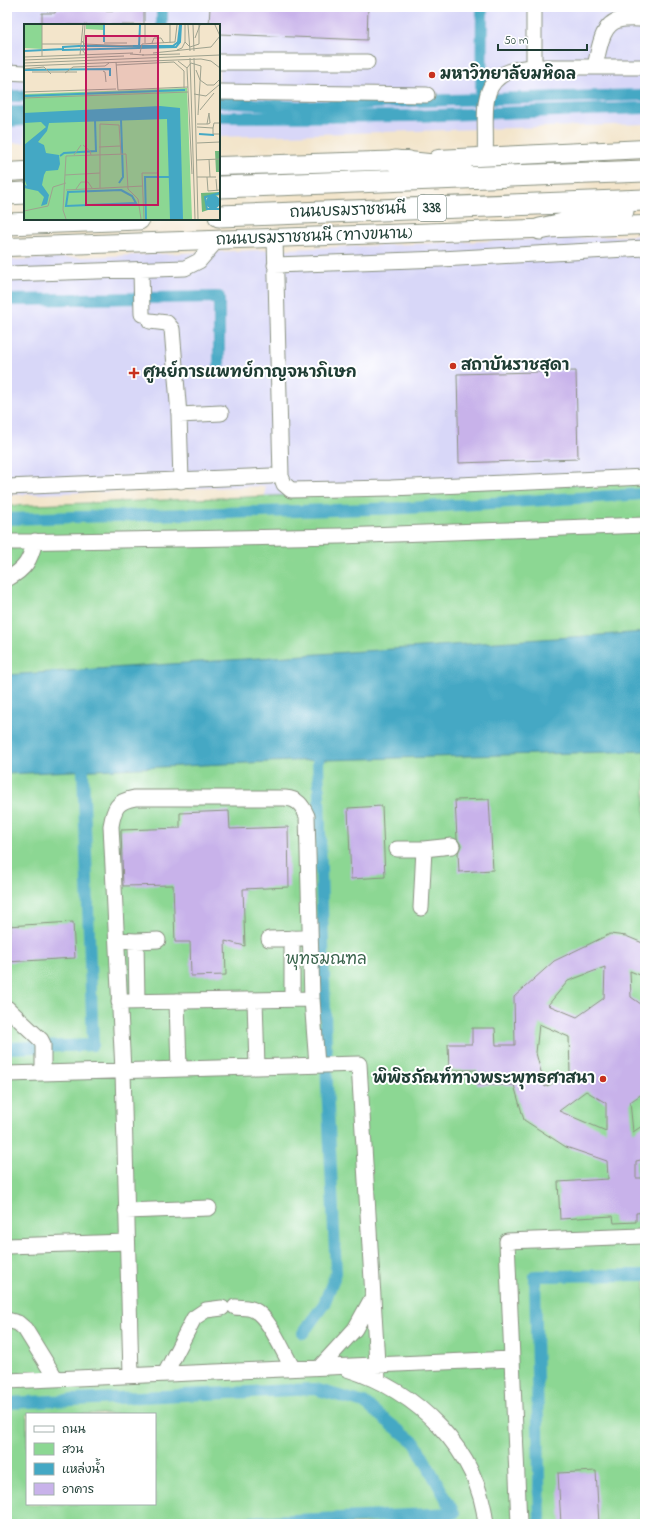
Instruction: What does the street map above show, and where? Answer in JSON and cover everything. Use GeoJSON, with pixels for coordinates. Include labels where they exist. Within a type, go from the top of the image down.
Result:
{"type":"FeatureCollection","features":[{"type":"Feature","properties":{"kind":"highway"},"geometry":{"type":"LineString","coordinates":[[396,161],[533,176]]}},
{"type":"Feature","properties":{"kind":"highway","name":"ถนนบรมราชชนนี"},"geometry":{"type":"LineString","coordinates":[[220,187],[645,171]]}},
{"type":"Feature","properties":{"kind":"highway"},"geometry":{"type":"LineString","coordinates":[[7,194],[24,194]]}},
{"type":"Feature","properties":{"kind":"highway","name":"ถนนบรมราชชนนี"},"geometry":{"type":"LineString","coordinates":[[220,216],[645,200]]}},
{"type":"Feature","properties":{"kind":"highway"},"geometry":{"type":"LineString","coordinates":[[540,229],[645,206]]}},
{"type":"Feature","properties":{"kind":"highway"},"geometry":{"type":"LineString","coordinates":[[7,224],[113,220]]}},
{"type":"Feature","properties":{"kind":"main road"},"geometry":{"type":"LineString","coordinates":[[220,166],[396,161],[645,149]]}},
{"type":"Feature","properties":{"kind":"main road"},"geometry":{"type":"LineString","coordinates":[[7,172],[24,171]]}},
{"type":"Feature","properties":{"kind":"main road","name":"ถนนบรมราชชนนี (ทางขนาน)"},"geometry":{"type":"LineString","coordinates":[[7,247],[645,225]]}},
{"type":"Feature","properties":{"kind":"street"},"geometry":{"type":"LineString","coordinates":[[534,7],[534,67]]}},
{"type":"Feature","properties":{"kind":"street"},"geometry":{"type":"LineString","coordinates":[[595,66],[602,37],[612,22],[620,19],[645,19]]}},
{"type":"Feature","properties":{"kind":"street"},"geometry":{"type":"LineString","coordinates":[[220,62],[367,62]]}},
{"type":"Feature","properties":{"kind":"street"},"geometry":{"type":"LineString","coordinates":[[485,156],[486,96],[494,81],[503,73],[519,68],[534,67],[645,67]]}},
{"type":"Feature","properties":{"kind":"street"},"geometry":{"type":"LineString","coordinates":[[7,72],[24,73]]}},
{"type":"Feature","properties":{"kind":"street"},"geometry":{"type":"LineString","coordinates":[[220,92],[427,95]]}},
{"type":"Feature","properties":{"kind":"street"},"geometry":{"type":"LineString","coordinates":[[275,238],[276,476],[287,487],[297,491],[645,477]]}},
{"type":"Feature","properties":{"kind":"street"},"geometry":{"type":"LineString","coordinates":[[7,274],[185,268],[198,261],[218,240]]}},
{"type":"Feature","properties":{"kind":"street"},"geometry":{"type":"LineString","coordinates":[[275,265],[645,248]]}},
{"type":"Feature","properties":{"kind":"street"},"geometry":{"type":"LineString","coordinates":[[141,270],[141,288],[145,314],[167,323],[172,329],[179,415],[181,481]]}},
{"type":"Feature","properties":{"kind":"street"},"geometry":{"type":"LineString","coordinates":[[179,415],[221,413]]}},
{"type":"Feature","properties":{"kind":"street"},"geometry":{"type":"LineString","coordinates":[[7,487],[276,476]]}},
{"type":"Feature","properties":{"kind":"street"},"geometry":{"type":"LineString","coordinates":[[7,542],[340,536],[645,525]]}},
{"type":"Feature","properties":{"kind":"street"},"geometry":{"type":"LineString","coordinates":[[7,578],[21,570],[31,559],[35,541]]}},
{"type":"Feature","properties":{"kind":"street"},"geometry":{"type":"LineString","coordinates":[[131,1375],[122,1071],[111,826],[117,806],[123,800],[135,798],[292,798],[300,802],[307,816],[312,999],[317,1065]]}},
{"type":"Feature","properties":{"kind":"street"},"geometry":{"type":"LineString","coordinates":[[397,849],[424,849],[452,846]]}},
{"type":"Feature","properties":{"kind":"street"},"geometry":{"type":"LineString","coordinates":[[421,908],[424,849]]}},
{"type":"Feature","properties":{"kind":"street"},"geometry":{"type":"LineString","coordinates":[[292,938],[292,999]]}},
{"type":"Feature","properties":{"kind":"street"},"geometry":{"type":"LineString","coordinates":[[269,939],[310,938]]}},
{"type":"Feature","properties":{"kind":"street"},"geometry":{"type":"LineString","coordinates":[[117,940],[158,940]]}},
{"type":"Feature","properties":{"kind":"street"},"geometry":{"type":"LineString","coordinates":[[136,941],[137,1002]]}},
{"type":"Feature","properties":{"kind":"street"},"geometry":{"type":"LineString","coordinates":[[119,1002],[312,999]]}},
{"type":"Feature","properties":{"kind":"street"},"geometry":{"type":"LineString","coordinates":[[255,1000],[257,1067]]}},
{"type":"Feature","properties":{"kind":"street"},"geometry":{"type":"LineString","coordinates":[[177,1001],[179,1069]]}},
{"type":"Feature","properties":{"kind":"street"},"geometry":{"type":"LineString","coordinates":[[7,1008],[38,1036],[43,1044],[43,1066]]}},
{"type":"Feature","properties":{"kind":"street"},"geometry":{"type":"LineString","coordinates":[[7,1074],[43,1066],[122,1071],[359,1064],[378,1380]]}},
{"type":"Feature","properties":{"kind":"street"},"geometry":{"type":"LineString","coordinates":[[126,1211],[209,1208]]}},
{"type":"Feature","properties":{"kind":"street"},"geometry":{"type":"LineString","coordinates":[[519,1524],[507,1241],[642,1236]]}},
{"type":"Feature","properties":{"kind":"street"},"geometry":{"type":"LineString","coordinates":[[7,1246],[127,1242]]}},
{"type":"Feature","properties":{"kind":"street"},"geometry":{"type":"LineString","coordinates":[[320,1367],[356,1329],[372,1296]]}},
{"type":"Feature","properties":{"kind":"street"},"geometry":{"type":"LineString","coordinates":[[165,1374],[194,1318],[206,1310],[229,1308],[252,1309],[259,1313],[265,1320],[292,1367]]}},
{"type":"Feature","properties":{"kind":"street"},"geometry":{"type":"LineString","coordinates":[[7,1320],[18,1323],[25,1329],[56,1379]]}},
{"type":"Feature","properties":{"kind":"street"},"geometry":{"type":"LineString","coordinates":[[7,1381],[292,1367],[512,1359]]}},
{"type":"Feature","properties":{"kind":"street"},"geometry":{"type":"LineString","coordinates":[[340,1366],[391,1386],[437,1423],[456,1445],[473,1475],[484,1505],[486,1524]]}},
{"type":"Feature","properties":{"kind":"shaded area","name":"มหาวิทยาลัยมหิดล"},"geometry":{"type":"Polygon","coordinates":[[[7,7],[645,7],[645,124],[220,137],[220,24],[24,24],[24,143],[7,143],[7,7]]]}},
{"type":"Feature","properties":{"kind":"shaded area","name":"สถาบันราชสุดา"},"geometry":{"type":"Polygon","coordinates":[[[645,235],[645,482],[265,496],[265,486],[7,495],[7,260],[645,235]]]}},
{"type":"Feature","properties":{"kind":"green space","name":"พุทธมณฑล"},"geometry":{"type":"Polygon","coordinates":[[[645,482],[645,1524],[7,1524],[7,506],[645,482]]]}},
{"type":"Feature","properties":{"kind":"water"},"geometry":{"type":"Polygon","coordinates":[[[645,632],[645,751],[291,761],[7,774],[7,675],[645,632]]]}},
{"type":"Feature","properties":{"kind":"building"},"geometry":{"type":"Polygon","coordinates":[[[71,7],[89,7],[88,10],[144,11],[144,24],[42,24],[42,13],[55,13],[56,9],[71,10],[71,7]]]}},
{"type":"Feature","properties":{"kind":"building"},"geometry":{"type":"Polygon","coordinates":[[[210,7],[368,7],[367,40],[220,34],[220,24],[209,24],[210,7]]]}},
{"type":"Feature","properties":{"kind":"building"},"geometry":{"type":"Polygon","coordinates":[[[576,371],[578,459],[459,463],[457,374],[576,371]]]}},
{"type":"Feature","properties":{"kind":"building"},"geometry":{"type":"Polygon","coordinates":[[[489,799],[493,870],[459,872],[458,853],[461,845],[457,839],[455,800],[489,799]]]}},
{"type":"Feature","properties":{"kind":"building"},"geometry":{"type":"Polygon","coordinates":[[[382,806],[385,877],[351,879],[348,808],[382,806]]]}},
{"type":"Feature","properties":{"kind":"building"},"geometry":{"type":"Polygon","coordinates":[[[229,811],[230,829],[288,827],[289,887],[243,889],[245,946],[225,941],[226,975],[191,976],[190,942],[175,942],[173,885],[123,886],[121,830],[180,828],[180,813],[229,811]]]}},
{"type":"Feature","properties":{"kind":"building"},"geometry":{"type":"Polygon","coordinates":[[[73,922],[75,958],[7,962],[7,926],[73,922]]]}},
{"type":"Feature","properties":{"kind":"building","name":"พิพิธภัณฑ์ทางพระพุทธศาสนา"},"geometry":{"type":"Polygon","coordinates":[[[610,934],[626,936],[645,944],[645,977],[630,971],[631,997],[645,1007],[645,1092],[630,1102],[633,1132],[645,1124],[645,1159],[636,1161],[636,1178],[645,1178],[645,1212],[636,1213],[636,1222],[614,1223],[613,1216],[560,1219],[558,1182],[608,1179],[607,1161],[566,1147],[524,1120],[514,1085],[477,1085],[477,1070],[449,1070],[448,1044],[472,1044],[472,1028],[495,1028],[496,1045],[515,1045],[514,997],[554,961],[610,934]],[[605,967],[568,981],[548,1005],[577,1017],[604,998],[605,967]],[[539,1024],[536,1053],[545,1087],[570,1074],[569,1037],[539,1024]],[[586,1091],[559,1111],[606,1131],[606,1103],[586,1091]]]}},
{"type":"Feature","properties":{"kind":"building"},"geometry":{"type":"Polygon","coordinates":[[[596,1471],[599,1524],[561,1524],[558,1473],[596,1471]]]}},
{"type":"Feature","properties":{"kind":"waterway"},"geometry":{"type":"LineString","coordinates":[[162,7],[162,24]]}},
{"type":"Feature","properties":{"kind":"waterway"},"geometry":{"type":"LineString","coordinates":[[481,106],[482,7]]}},
{"type":"Feature","properties":{"kind":"waterway"},"geometry":{"type":"LineString","coordinates":[[220,102],[304,107],[413,101],[645,95]]}},
{"type":"Feature","properties":{"kind":"waterway"},"geometry":{"type":"LineString","coordinates":[[7,96],[24,96]]}},
{"type":"Feature","properties":{"kind":"waterway"},"geometry":{"type":"LineString","coordinates":[[220,117],[413,116],[645,108]]}},
{"type":"Feature","properties":{"kind":"waterway"},"geometry":{"type":"LineString","coordinates":[[7,112],[24,112]]}},
{"type":"Feature","properties":{"kind":"waterway"},"geometry":{"type":"LineString","coordinates":[[7,121],[24,120]]}},
{"type":"Feature","properties":{"kind":"waterway"},"geometry":{"type":"LineString","coordinates":[[7,300],[219,297],[219,364]]}},
{"type":"Feature","properties":{"kind":"waterway"},"geometry":{"type":"LineString","coordinates":[[7,519],[408,508],[645,494]]}},
{"type":"Feature","properties":{"kind":"waterway"},"geometry":{"type":"LineString","coordinates":[[303,1333],[324,1304],[336,1273],[327,1085],[318,760]]}},
{"type":"Feature","properties":{"kind":"waterway"},"geometry":{"type":"LineString","coordinates":[[7,1048],[93,1045],[83,771]]}},
{"type":"Feature","properties":{"kind":"waterway"},"geometry":{"type":"LineString","coordinates":[[540,1524],[535,1276],[645,1275]]}},
{"type":"Feature","properties":{"kind":"waterway"},"geometry":{"type":"LineString","coordinates":[[7,1403],[315,1389],[364,1403],[415,1443],[454,1513],[206,1524]]}},
{"type":"Feature","properties":{"kind":"place","name":"มหาวิทยาลัยมหิดล"},"geometry":{"type":"Point","coordinates":[432,75]}},
{"type":"Feature","properties":{"kind":"place","name":"สถาบันราชสุดา"},"geometry":{"type":"Point","coordinates":[453,366]}},
{"type":"Feature","properties":{"kind":"place","name":"ศูนย์การแพทย์กาญจนาภิเษก"},"geometry":{"type":"Point","coordinates":[134,373]}},
{"type":"Feature","properties":{"kind":"place","name":"พิพิธภัณฑ์ทางพระพุทธศาสนา"},"geometry":{"type":"Point","coordinates":[603,1079]}}]}
